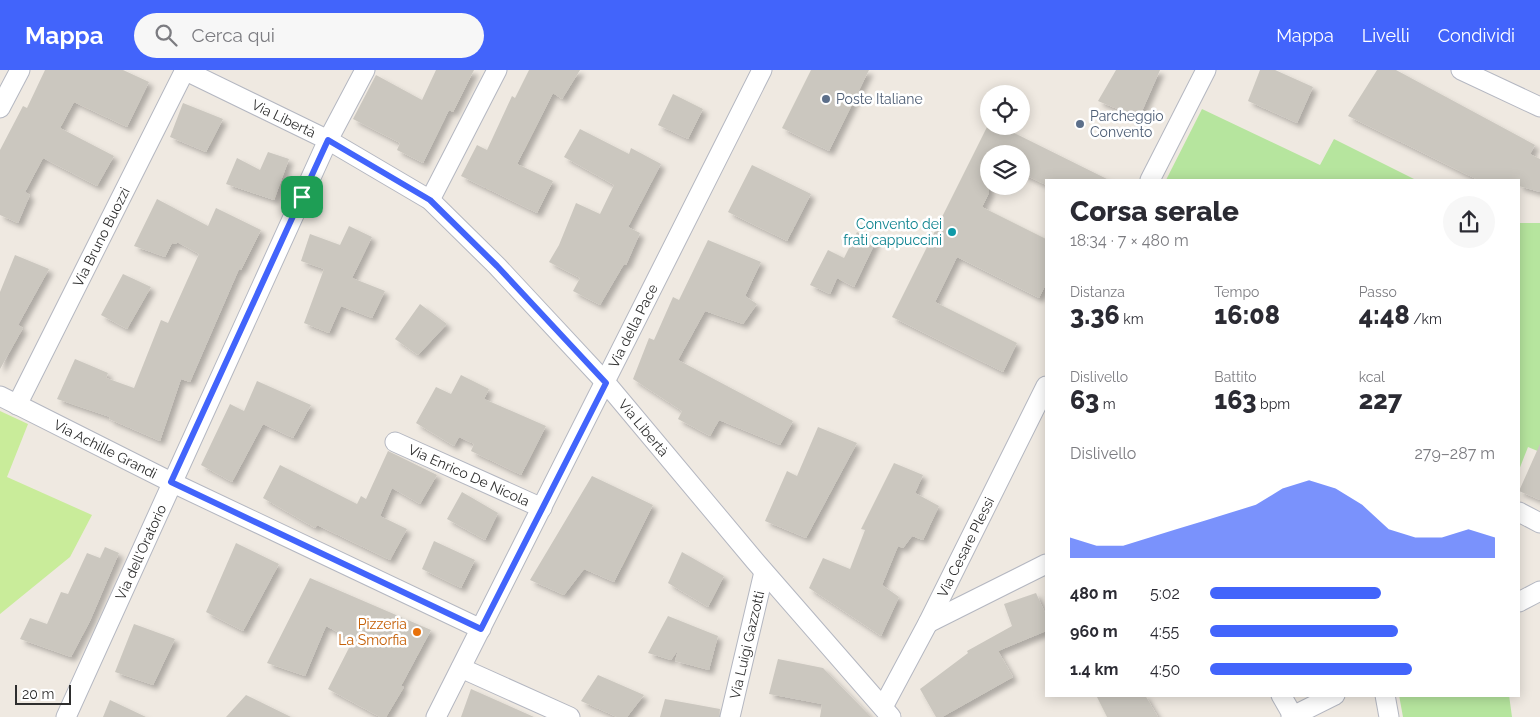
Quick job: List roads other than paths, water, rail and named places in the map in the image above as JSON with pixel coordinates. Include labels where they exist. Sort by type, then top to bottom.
[{"type":"street","points":[[0,108],[20,70]]},
{"type":"street","name":"Via Libertà","points":[[185,70],[328,140],[430,200],[497,266],[606,383],[764,572],[887,712]]},
{"type":"street","name":"Via Bruno Buozzi","points":[[17,405],[185,70]]},
{"type":"street","name":"Via dell'Oratorio","points":[[66,717],[171,482],[328,140],[365,70]]},
{"type":"street","points":[[430,200],[498,70]]},
{"type":"street","name":"Via della Pace","points":[[436,717],[606,383],[762,70]]},
{"type":"street","points":[[1151,179],[1206,70]]},
{"type":"street","points":[[1461,70],[1540,107]]},
{"type":"street","name":"Via Cesare Plessi","points":[[887,712],[928,623],[1045,388]]},
{"type":"street","name":"Via Achille Grandi","points":[[0,396],[171,482],[481,629]]},
{"type":"street","name":"Via Enrico De Nicola","points":[[395,442],[542,508]]},
{"type":"street","points":[[1520,513],[1540,523]]},
{"type":"street","points":[[928,623],[1045,564]]},
{"type":"street","name":"Via Luigi Gazzotti","points":[[730,717],[764,572]]},
{"type":"street","points":[[1520,601],[1540,591]]},
{"type":"street","points":[[461,668],[570,717]]},
{"type":"street","points":[[1282,697],[1292,717],[1331,697]]},
{"type":"street","points":[[1385,697],[1389,717]]},
{"type":"place","name":"Poste Italiane","points":[[826,99]]},
{"type":"place","name":"Parcheggio Convento","points":[[1080,124]]},
{"type":"place","name":"Convento dei frati cappuccini","points":[[952,232]]},
{"type":"place","name":"Pizzeria La Smorfia","points":[[417,632]]}]
